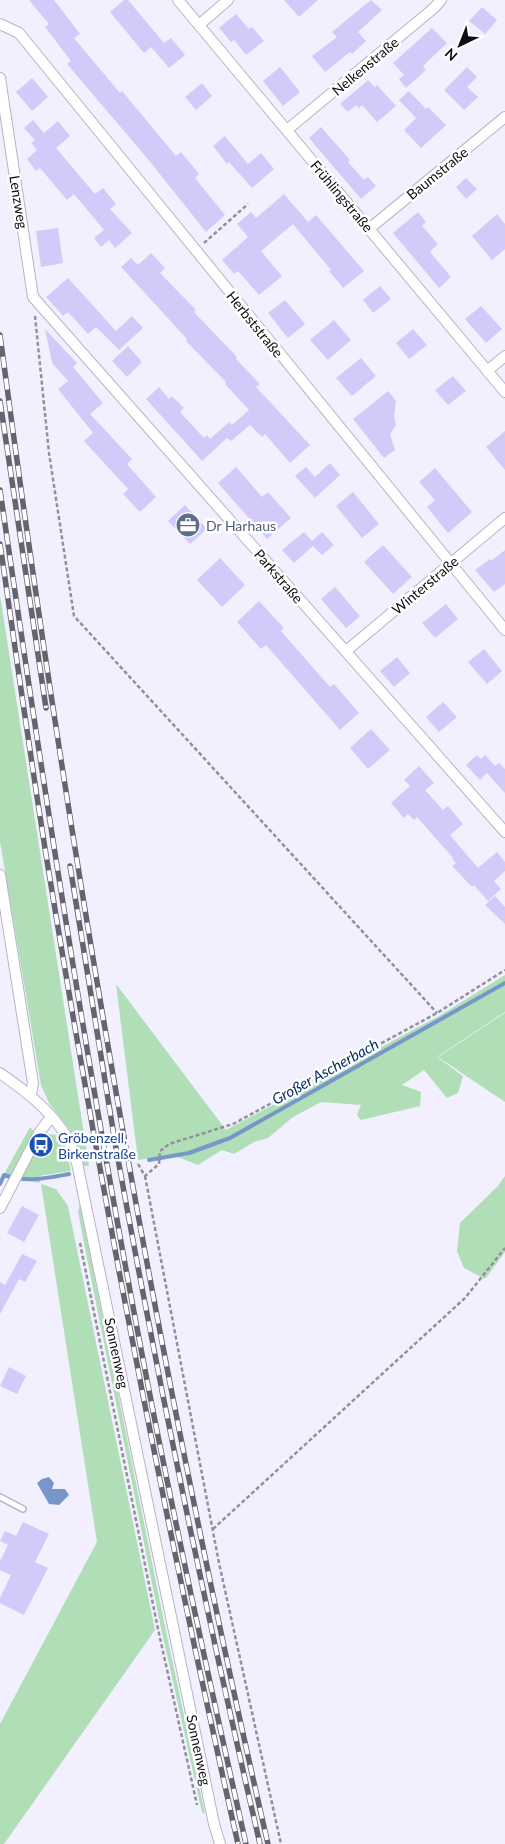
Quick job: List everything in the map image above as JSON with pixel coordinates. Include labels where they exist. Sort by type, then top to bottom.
[{"type":"street","name":"Frühlingstraße","points":[[178,0],[505,392]]},
{"type":"street","points":[[198,25],[228,0]]},
{"type":"street","name":"Nelkenstraße","points":[[287,130],[434,8],[441,0]]},
{"type":"street","name":"Herbststraße","points":[[0,24],[19,33],[505,630]]},
{"type":"street","name":"Lenzweg","points":[[0,78],[33,297]]},
{"type":"street","name":"Baumstraße","points":[[369,229],[505,118]]},
{"type":"street","name":"Parkstraße","points":[[33,297],[505,832]]},
{"type":"street","points":[[487,371],[505,356]]},
{"type":"street","name":"Winterstraße","points":[[346,651],[505,518]]},
{"type":"street","points":[[0,875],[34,1083],[31,1094]]},
{"type":"street","name":"Sonnenweg","points":[[0,1073],[31,1094],[51,1117],[65,1134],[77,1163],[214,1824],[220,1844]]},
{"type":"street","points":[[0,1208],[39,1132],[51,1117]]},
{"type":"lane","points":[[0,1497],[24,1509]]},
{"type":"path","points":[[195,250],[248,204]]},
{"type":"path","points":[[33,297],[49,453],[74,616],[437,1013]]},
{"type":"path","points":[[145,1176],[159,1164],[160,1152],[169,1144],[233,1124],[437,1013],[505,970]]},
{"type":"path","points":[[138,1164],[145,1176],[213,1529],[281,1844]]},
{"type":"path","points":[[79,1234],[158,1629],[198,1809]]},
{"type":"path","points":[[213,1529],[465,1298],[505,1248]]},
{"type":"green space","points":[[0,595],[89,1166],[84,1166],[70,1130],[49,1103],[41,1085],[0,841]]},
{"type":"green space","points":[[505,975],[505,1012],[437,1057],[463,1076],[458,1093],[447,1098],[424,1070],[402,1085],[421,1092],[420,1106],[361,1120],[357,1115],[361,1105],[321,1102],[293,1117],[268,1138],[254,1142],[234,1154],[222,1150],[198,1165],[173,1155],[138,1160],[116,984],[226,1130],[439,1016]]},
{"type":"green space","points":[[505,1013],[505,1102],[438,1057]]},
{"type":"green space","points":[[30,1127],[39,1137],[47,1134],[57,1135],[65,1146],[71,1171],[39,1176],[40,1183],[3,1176]]},
{"type":"green space","points":[[505,1176],[505,1252],[485,1279],[464,1268],[457,1251],[460,1223],[498,1186]]},
{"type":"green space","points":[[41,1184],[56,1189],[68,1206],[155,1630],[4,1844],[0,1844],[0,1724],[97,1542]]},
{"type":"green space","points":[[80,1205],[163,1617],[205,1814],[202,1812],[161,1628],[82,1233],[78,1211]]},
{"type":"water","points":[[49,1477],[54,1483],[52,1489],[65,1489],[69,1495],[59,1505],[49,1504],[37,1483]]},
{"type":"building","points":[[29,0],[54,0],[80,34],[74,38],[120,93],[122,91],[176,156],[181,152],[199,174],[195,178],[225,215],[206,232],[147,158],[67,64],[71,61],[45,27],[49,24]]},
{"type":"building","points":[[124,0],[128,0],[164,43],[171,38],[185,55],[169,68],[151,47],[144,53],[110,12]]},
{"type":"building","points":[[284,0],[318,0],[299,17]]},
{"type":"building","points":[[371,0],[382,10],[358,32],[366,41],[352,54],[350,52],[325,72],[312,56],[337,37],[332,32]]},
{"type":"building","points":[[482,7],[497,20],[485,34],[469,21]]},
{"type":"building","points":[[236,14],[249,29],[252,27],[264,41],[246,55],[234,40],[231,42],[219,28]]},
{"type":"building","points":[[432,28],[447,43],[423,66],[426,70],[406,88],[399,79],[404,75],[393,63]]},
{"type":"building","points":[[280,67],[300,92],[283,106],[263,81]]},
{"type":"building","points":[[467,67],[477,77],[467,87],[478,97],[464,110],[444,90]]},
{"type":"building","points":[[32,78],[48,97],[32,111],[16,92]]},
{"type":"building","points":[[368,80],[375,87],[377,85],[396,106],[377,122],[362,105],[359,108],[356,105],[348,112],[340,104]]},
{"type":"building","points":[[202,83],[212,96],[196,110],[185,97]]},
{"type":"building","points":[[409,91],[426,109],[428,107],[446,125],[421,148],[404,130],[416,118],[399,100]]},
{"type":"building","points":[[33,120],[44,133],[58,121],[70,136],[56,148],[95,194],[103,188],[116,204],[110,209],[132,233],[115,248],[109,240],[101,247],[94,238],[104,230],[74,194],[67,200],[40,168],[36,171],[27,159],[37,150],[31,143],[35,140],[24,128]]},
{"type":"building","points":[[321,127],[350,160],[348,162],[364,180],[368,177],[376,186],[361,199],[309,138]]},
{"type":"building","points":[[225,136],[248,164],[261,153],[274,169],[252,188],[229,162],[227,164],[213,146]]},
{"type":"building","points":[[466,178],[477,189],[466,199],[456,187]]},
{"type":"building","points":[[284,194],[308,222],[316,215],[364,271],[343,288],[329,271],[331,270],[293,224],[261,251],[282,276],[259,295],[238,271],[234,274],[222,260],[248,237],[237,224],[251,212],[256,218]]},
{"type":"building","points":[[418,212],[426,222],[422,226],[438,244],[430,252],[451,277],[439,288],[393,233]]},
{"type":"building","points":[[497,214],[505,224],[505,249],[492,260],[472,236]]},
{"type":"building","points":[[58,228],[63,263],[41,267],[36,231]]},
{"type":"building","points":[[151,253],[165,268],[160,273],[196,310],[194,312],[237,357],[236,359],[260,384],[256,387],[310,445],[290,463],[265,434],[262,437],[250,425],[231,441],[227,438],[202,461],[146,399],[159,387],[169,399],[172,396],[184,408],[180,412],[204,438],[207,435],[210,439],[229,422],[232,425],[249,410],[225,384],[226,382],[186,341],[187,339],[121,267],[131,258],[138,265]]},
{"type":"building","points":[[68,278],[116,331],[132,316],[143,328],[119,350],[96,327],[88,334],[68,312],[63,316],[46,297]]},
{"type":"building","points":[[380,286],[391,299],[373,313],[363,300]]},
{"type":"building","points":[[285,300],[305,324],[288,338],[268,313]]},
{"type":"building","points":[[481,306],[502,329],[486,343],[465,319]]},
{"type":"building","points":[[334,320],[351,340],[328,360],[310,340]]},
{"type":"building","points":[[45,329],[77,363],[73,367],[103,403],[90,414],[132,459],[127,464],[156,497],[140,512],[123,494],[128,489],[84,441],[93,433],[58,389],[68,381],[52,363]]},
{"type":"building","points":[[413,329],[427,345],[409,359],[396,343]]},
{"type":"building","points":[[128,346],[142,362],[127,377],[112,361]]},
{"type":"building","points":[[361,358],[376,376],[352,396],[336,378]]},
{"type":"building","points":[[453,376],[466,391],[448,405],[435,390]]},
{"type":"building","points":[[388,391],[396,401],[394,416],[396,425],[390,434],[395,450],[384,458],[353,419]]},
{"type":"building","points":[[505,431],[505,470],[486,447]]},
{"type":"building","points":[[330,463],[340,475],[315,498],[295,476],[306,467],[315,477]]},
{"type":"building","points":[[236,467],[262,497],[268,492],[291,518],[267,539],[218,483]]},
{"type":"building","points":[[435,468],[472,512],[448,533],[427,507],[435,500],[419,482]]},
{"type":"building","points":[[353,492],[379,524],[362,538],[336,506]]},
{"type":"building","name":"Dr Harhaus","points":[[185,505],[207,529],[190,544],[168,521]]},
{"type":"building","points":[[304,532],[312,541],[322,532],[334,545],[322,555],[313,546],[294,563],[282,550]]},
{"type":"building","points":[[383,545],[412,577],[393,594],[364,562]]},
{"type":"building","points":[[505,550],[505,584],[494,592],[475,570]]},
{"type":"building","points":[[220,558],[245,585],[222,607],[197,580]]},
{"type":"building","points":[[335,587],[360,616],[346,628],[321,599]]},
{"type":"building","points":[[259,601],[284,628],[281,631],[330,687],[334,684],[359,713],[340,730],[266,645],[261,649],[237,622]]},
{"type":"building","points":[[446,604],[458,619],[435,638],[422,623]]},
{"type":"building","points":[[484,649],[502,671],[487,684],[468,662]]},
{"type":"building","points":[[397,657],[410,673],[394,687],[380,671]]},
{"type":"building","points":[[443,702],[457,717],[439,732],[426,717]]},
{"type":"building","points":[[371,729],[390,750],[368,769],[350,748]]},
{"type":"building","points":[[477,755],[481,759],[485,755],[495,766],[499,763],[505,769],[505,793],[487,773],[480,780],[466,765]]},
{"type":"building","points":[[419,766],[434,783],[425,790],[443,810],[448,806],[463,824],[450,835],[478,868],[497,852],[505,862],[505,871],[494,881],[501,889],[488,901],[474,885],[472,887],[452,866],[456,863],[453,858],[417,817],[414,820],[408,814],[404,818],[391,803],[410,786],[404,780]]},
{"type":"building","points":[[495,896],[505,907],[505,924],[485,905]]},
{"type":"building","points":[[22,1206],[39,1215],[24,1242],[7,1233]]},
{"type":"building","points":[[22,1254],[37,1261],[25,1282],[19,1279],[0,1314],[0,1282],[5,1285]]},
{"type":"building","points":[[9,1367],[26,1376],[17,1394],[0,1386]]},
{"type":"building","points":[[23,1522],[49,1534],[35,1562],[48,1568],[24,1615],[0,1603],[0,1598],[11,1575],[0,1570],[0,1561],[8,1545],[0,1541],[5,1531],[16,1536]]},
{"type":"waterway","name":"Großer Ascherbach","points":[[149,1160],[189,1153],[230,1138],[505,983]]},
{"type":"waterway","name":"Großer Ascherbach","points":[[0,1184],[4,1175],[29,1179],[69,1174]]},
{"type":"railway","points":[[0,335],[54,714],[116,1092],[150,1281],[187,1469],[226,1657],[268,1844]]},
{"type":"railway","points":[[0,401],[46,708]]},
{"type":"railway","points":[[0,490],[72,962],[134,1314],[200,1638],[246,1844]]},
{"type":"railway","points":[[0,544],[49,873],[113,1238],[160,1481],[238,1844]]},
{"type":"railway","points":[[70,866],[116,1148],[149,1323],[202,1584],[260,1844]]},
{"type":"place","name":"Dr Harhaus","points":[[188,525]]},
{"type":"place","name":"Gröbenzell, Birkenstraße","points":[[41,1145]]}]
